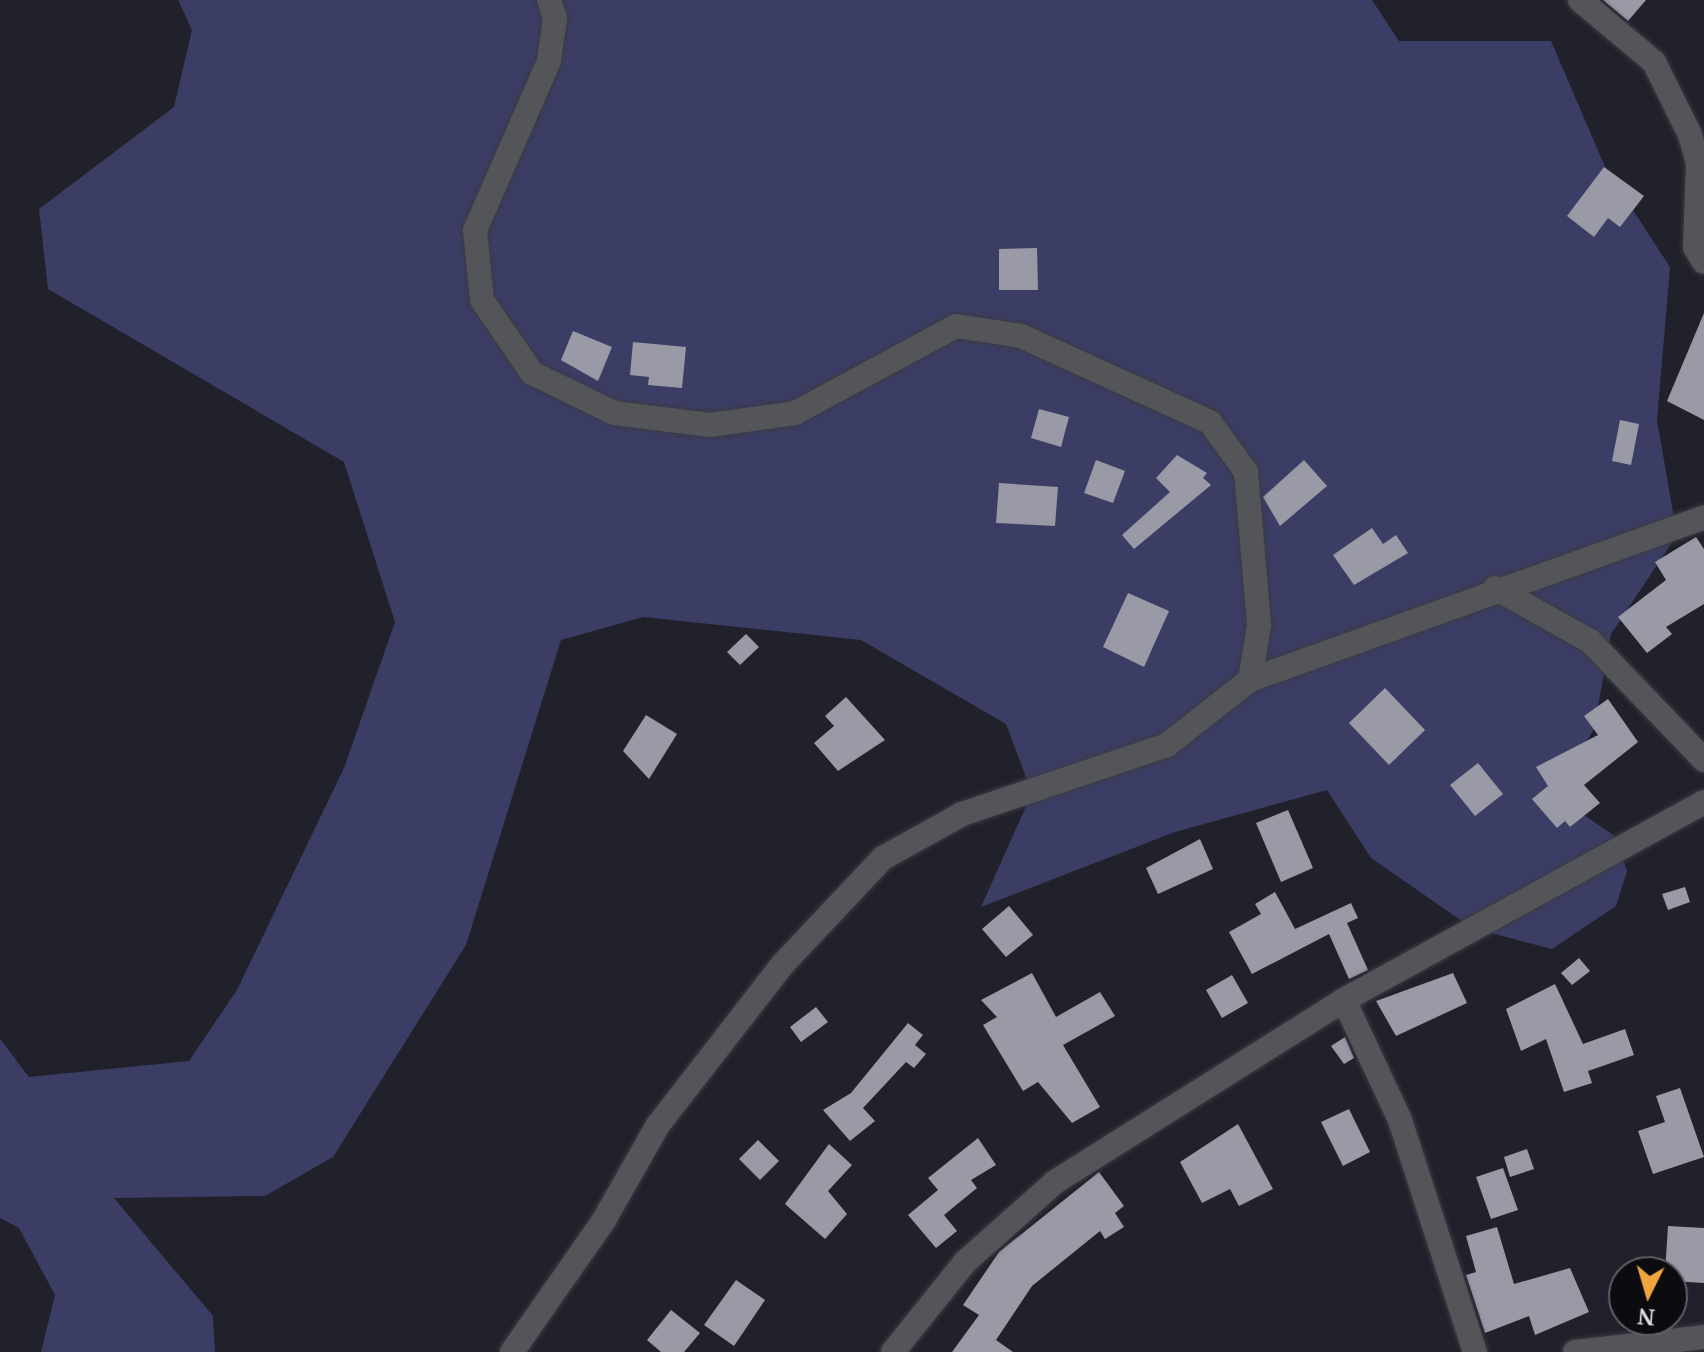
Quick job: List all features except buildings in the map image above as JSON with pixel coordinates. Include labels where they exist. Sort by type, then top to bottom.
[{"type":"street","points":[[549,0],[555,18],[549,61],[475,230],[482,300],[532,373],[614,413],[710,425],[795,413],[956,326],[1021,336],[1210,422],[1246,472],[1259,625],[1250,680]]},
{"type":"street","points":[[1580,0],[1654,62],[1690,135],[1698,163],[1695,247],[1704,262]]},
{"type":"street","points":[[512,1352],[604,1220],[658,1125],[783,964],[883,858],[962,814],[1167,745],[1250,680],[1495,588],[1704,517]]},
{"type":"street","points":[[1495,588],[1590,641],[1704,760]]},
{"type":"street","points":[[893,1352],[965,1262],[1055,1182],[1344,1000],[1704,802]]},
{"type":"street","points":[[1344,1000],[1400,1120],[1475,1352]]},
{"type":"street","points":[[1575,1352],[1704,1337]]},
{"type":"shaded area","points":[[178,0],[1372,0],[1399,41],[1551,41],[1606,169],[1670,267],[1657,420],[1677,535],[1611,634],[1594,729],[1554,795],[1615,836],[1627,871],[1616,906],[1552,949],[1472,928],[1371,858],[1327,790],[1175,832],[981,907],[1032,793],[1006,724],[861,640],[643,617],[561,640],[466,945],[333,1157],[265,1196],[114,1198],[213,1316],[215,1352],[41,1352],[55,1295],[19,1228],[0,1218],[0,1039],[29,1077],[189,1061],[237,990],[344,768],[395,622],[344,462],[48,289],[39,209],[174,107],[192,30]]}]
